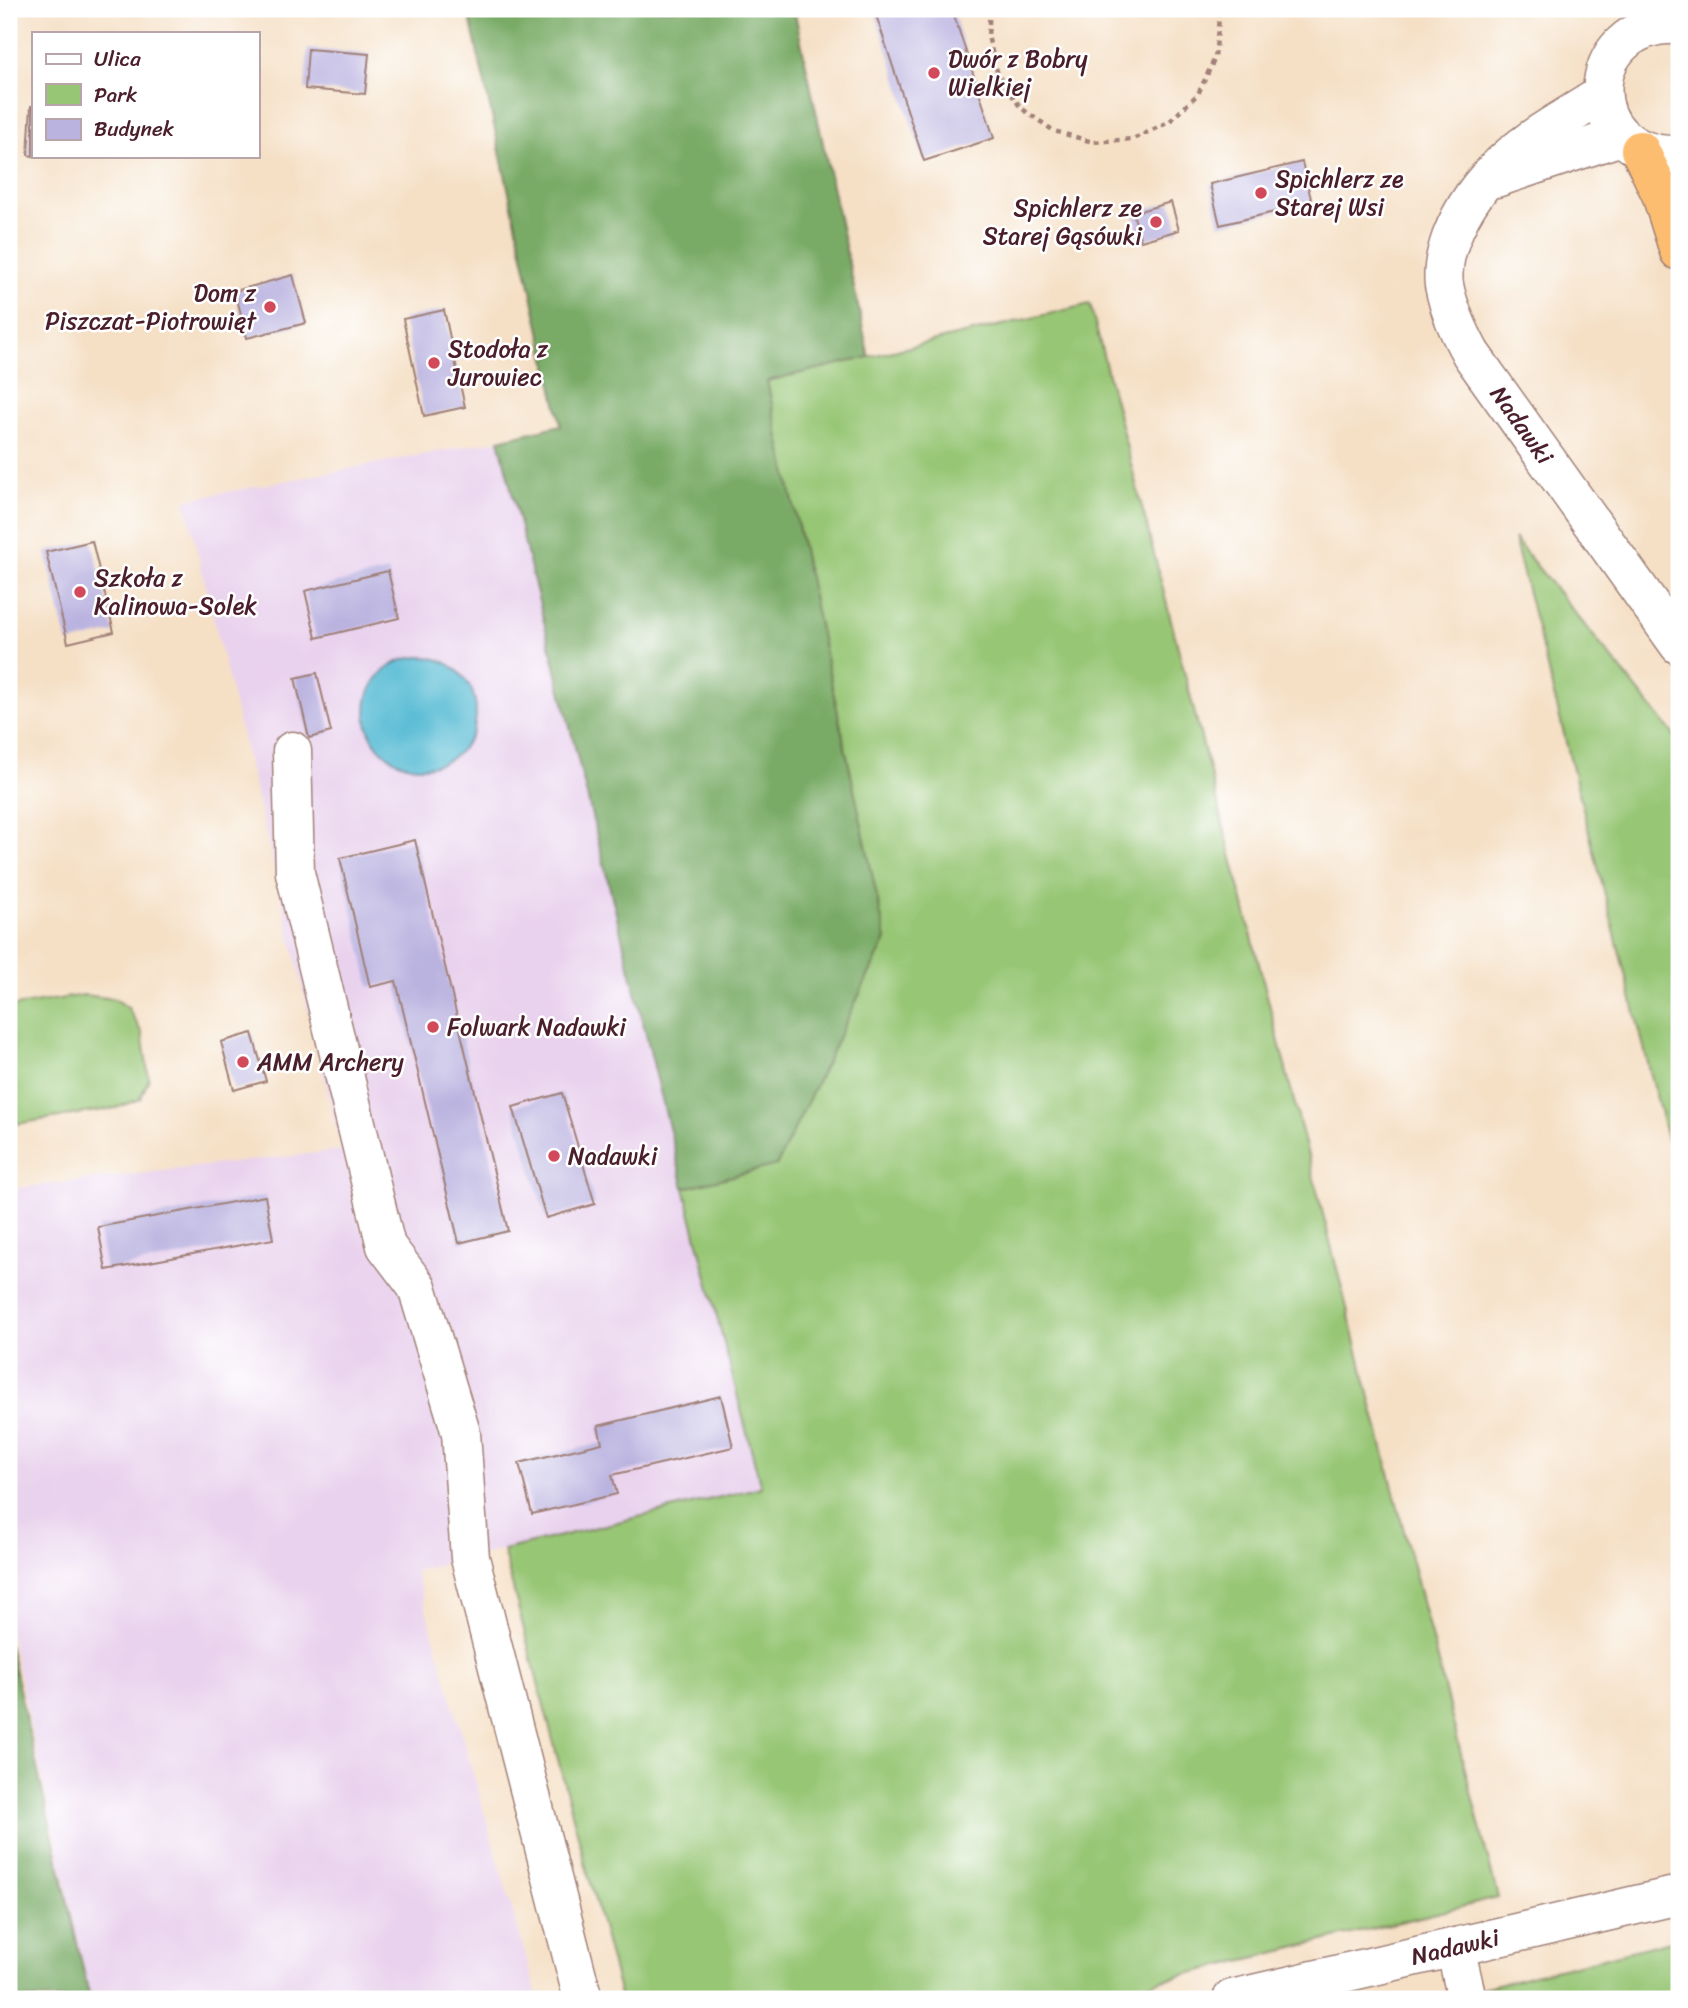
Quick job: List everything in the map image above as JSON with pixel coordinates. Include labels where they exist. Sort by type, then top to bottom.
[{"type":"highway","points":[[1630,143],[1661,194],[1679,251]]},
{"type":"street","points":[[1611,9],[1615,24],[1614,52]]},
{"type":"street","points":[[1664,9],[1679,25]]},
{"type":"street","points":[[1679,25],[1661,24],[1642,29],[1626,39],[1614,52],[1604,73],[1602,95],[1608,117],[1630,143],[1661,156],[1679,155]]},
{"type":"street","name":"Nadawki","points":[[1602,95],[1526,142],[1480,183],[1458,219],[1446,251],[1443,282],[1452,318],[1471,355],[1679,645]]},
{"type":"street","points":[[1480,183],[1630,143]]},
{"type":"street","points":[[292,751],[295,873],[386,1246],[417,1287],[461,1433],[470,1558],[583,1999]]},
{"type":"street","name":"Nadawki","points":[[1233,1999],[1679,1895]]},
{"type":"street","points":[[1455,1947],[1467,1999]]},
{"type":"path","points":[[990,9],[988,36],[998,75],[1021,108],[1054,131],[1093,142],[1133,139],[1169,122],[1198,94],[1215,58],[1219,18],[1217,9]]},
{"type":"shaded area","name":"Folwark Nadawki","points":[[499,440],[684,1188],[761,1487],[415,1571],[538,1999],[91,1999],[9,1628],[9,1189],[342,1150],[185,500]]},
{"type":"green space","points":[[468,9],[794,9],[869,357],[767,381],[886,939],[777,1165],[684,1188],[499,440],[561,425]]},
{"type":"green space","points":[[1090,304],[1498,1898],[1085,1999],[621,1999],[503,1550],[761,1487],[684,1188],[777,1165],[886,939],[767,381]]},
{"type":"green space","points":[[1514,538],[1679,741],[1679,1185]]},
{"type":"green space","points":[[84,995],[115,999],[128,1008],[142,1033],[149,1079],[140,1099],[116,1108],[9,1125],[9,1007]]},
{"type":"green space","points":[[9,1645],[90,1999],[9,1999]]},
{"type":"green space","points":[[1679,1939],[1679,1999],[1436,1999],[1466,1992]]},
{"type":"water","points":[[421,657],[442,661],[460,673],[472,691],[476,712],[472,733],[460,751],[442,763],[421,767],[400,763],[382,751],[370,733],[366,712],[370,691],[382,673],[400,661]]},
{"type":"building","name":"Dwór z Bobry Wielkiej","points":[[874,9],[952,9],[994,138],[924,161]]},
{"type":"building","points":[[308,49],[369,54],[365,94],[305,89]]},
{"type":"building","points":[[31,106],[32,106],[32,156],[28,155]]},
{"type":"building","name":"Spichlerz ze Starej Wsi","points":[[1302,162],[1312,203],[1220,225],[1210,184]]},
{"type":"building","name":"Spichlerz ze Starej Gąsówki","points":[[1171,202],[1179,230],[1141,241],[1133,213]]},
{"type":"building","name":"Dom z Piszczat-Piotrowięt","points":[[293,275],[306,323],[247,338],[235,291]]},
{"type":"building","name":"Stodoła z Jurowiec","points":[[444,310],[465,407],[424,416],[403,319]]},
{"type":"building","name":"Szkoła z Kalinowa-Solek","points":[[92,541],[114,632],[68,643],[46,552]]},
{"type":"building","points":[[388,571],[399,618],[316,638],[305,591]]},
{"type":"building","points":[[317,673],[331,732],[309,738],[295,678]]},
{"type":"building","name":"Folwark Nadawki","points":[[415,840],[508,1231],[459,1243],[396,981],[370,987],[340,858]]},
{"type":"building","name":"AMM Archery","points":[[252,1033],[266,1081],[234,1090],[221,1042]]},
{"type":"building","name":"Nadawki","points":[[562,1093],[595,1204],[546,1218],[513,1107]]},
{"type":"building","points":[[265,1196],[273,1239],[106,1270],[98,1227]]},
{"type":"building","points":[[721,1396],[733,1447],[612,1475],[617,1494],[532,1514],[519,1463],[602,1443],[598,1426]]},
{"type":"place","name":"Dwór z Bobry Wielkiej","points":[[934,73]]},
{"type":"place","name":"Spichlerz ze Starej Wsi","points":[[1261,193]]},
{"type":"place","name":"Spichlerz ze Starej Gąsówki","points":[[1156,222]]},
{"type":"place","name":"Dom z Piszczat-Piotrowięt","points":[[270,307]]},
{"type":"place","name":"Stodoła z Jurowiec","points":[[434,363]]},
{"type":"place","name":"Szkoła z Kalinowa-Solek","points":[[80,592]]},
{"type":"place","name":"Folwark Nadawki","points":[[433,1027]]},
{"type":"place","name":"AMM Archery","points":[[243,1062]]},
{"type":"place","name":"Nadawki","points":[[554,1156]]}]
